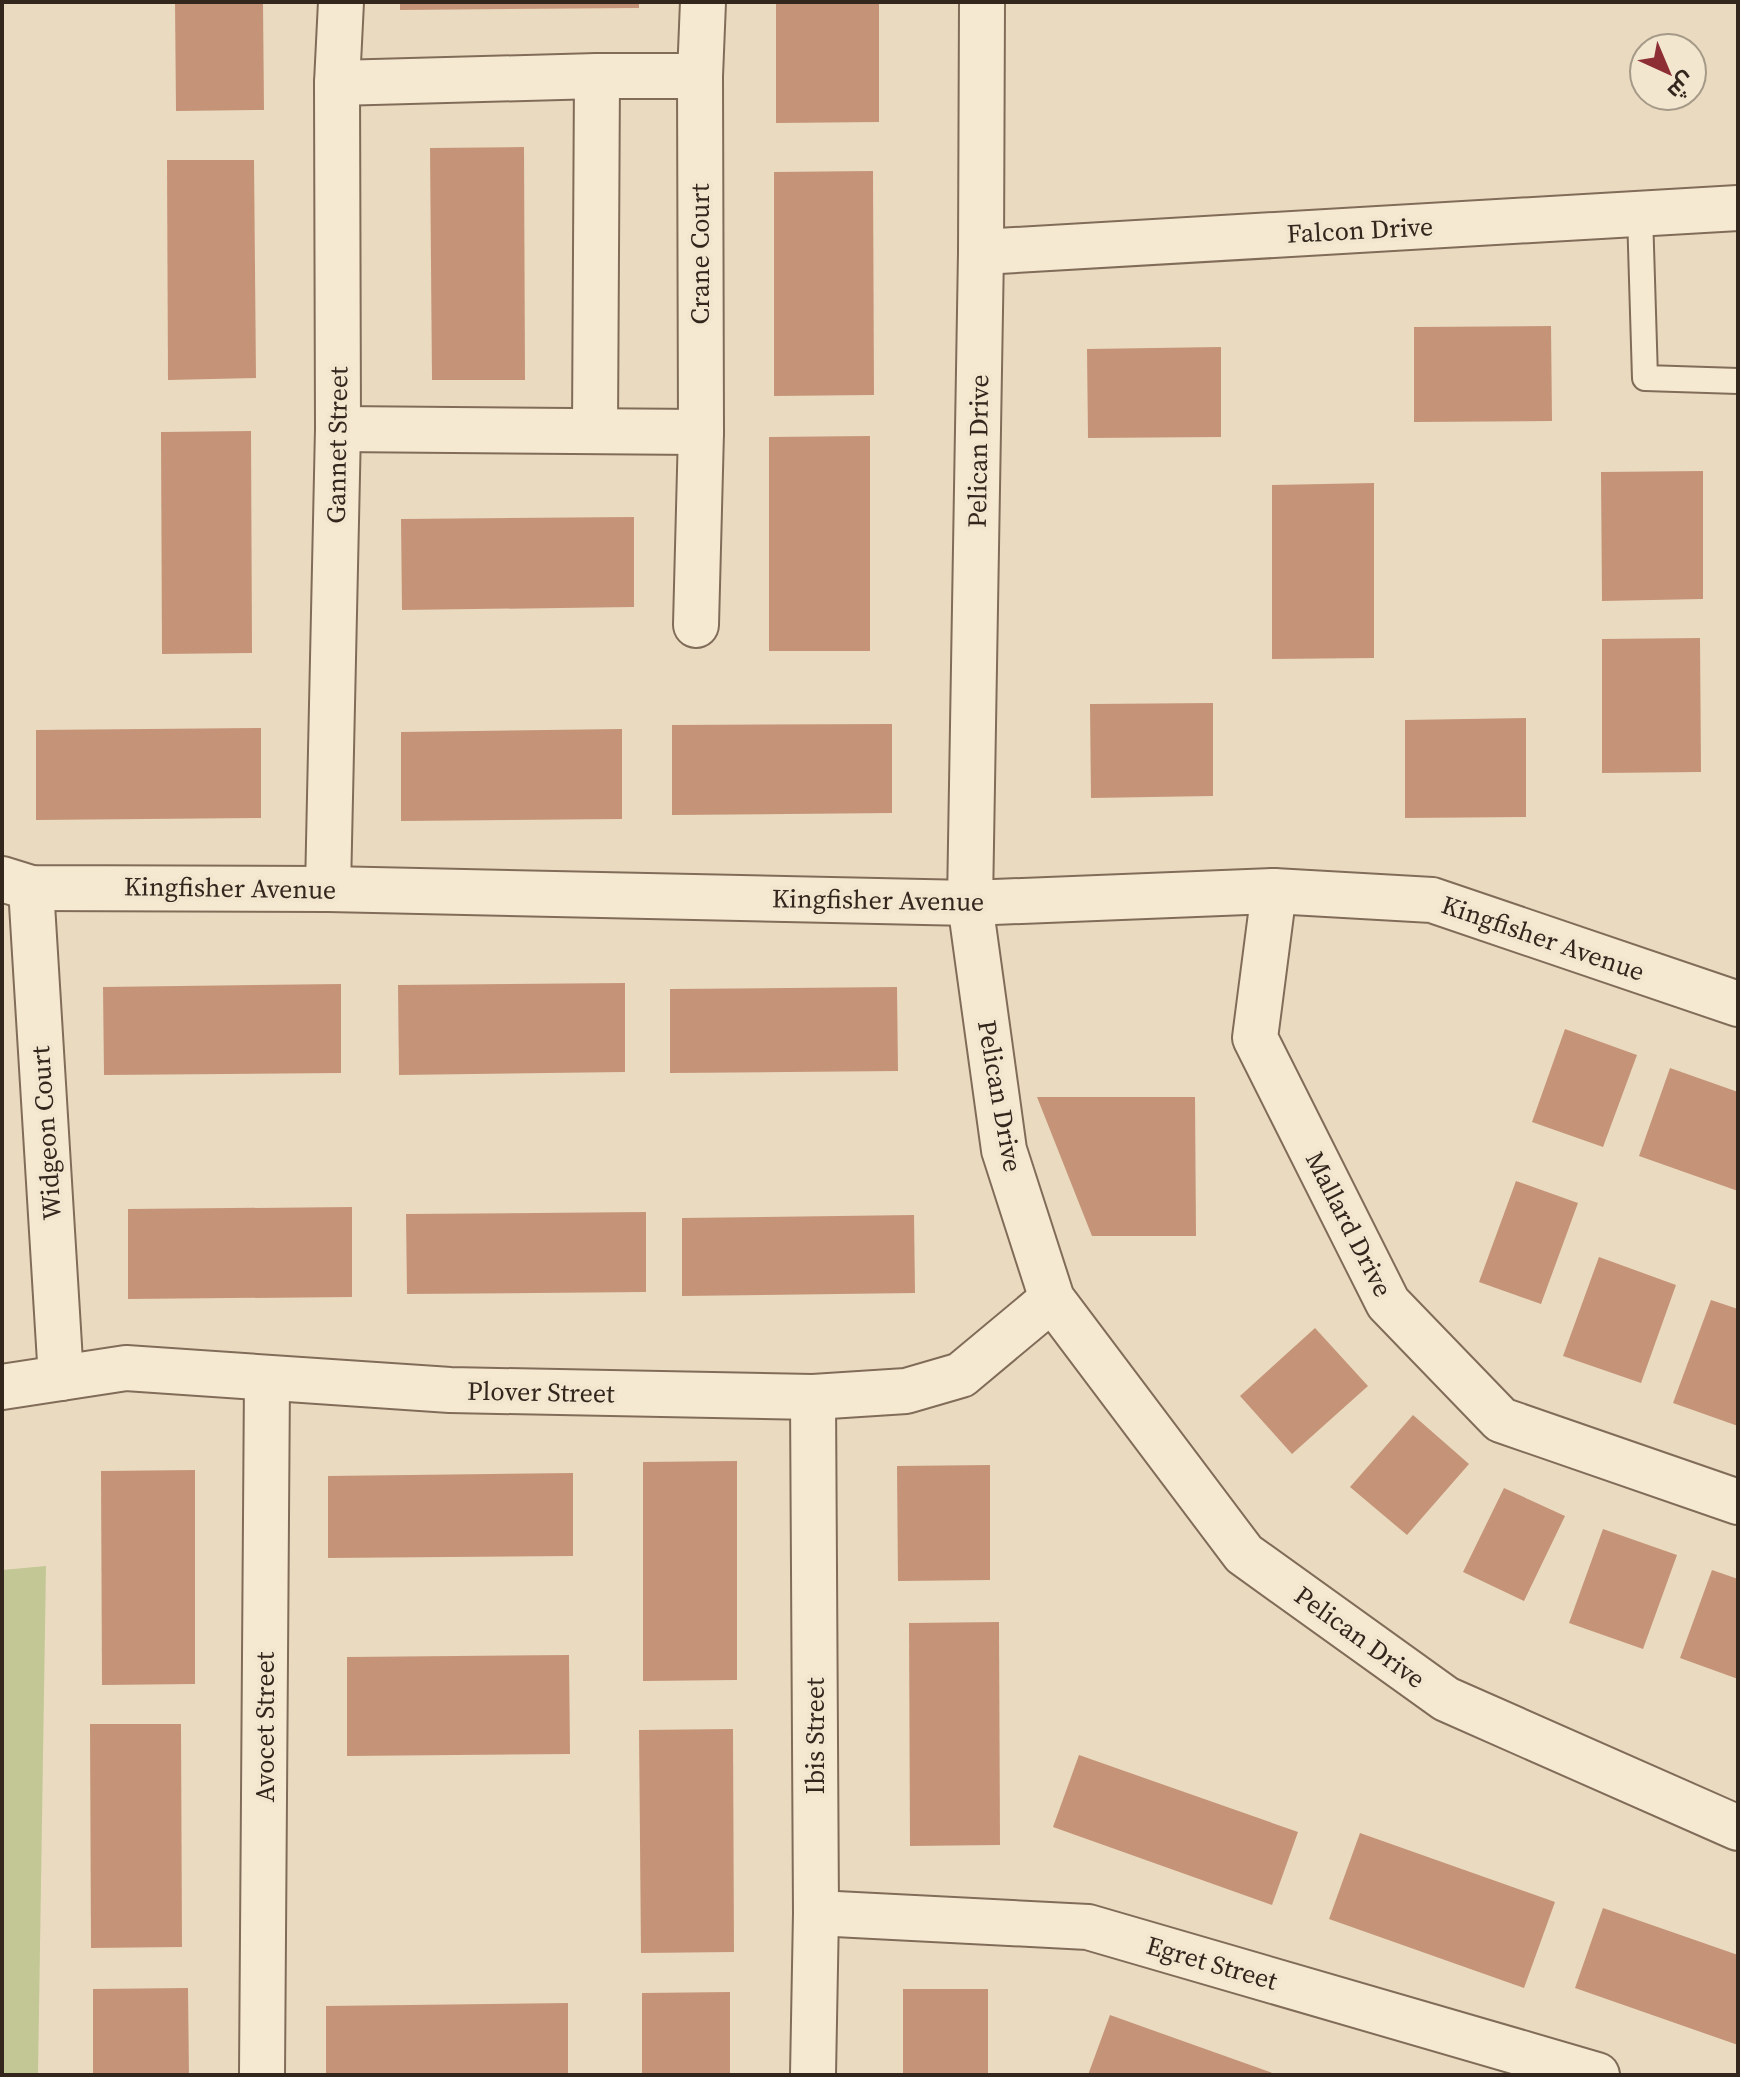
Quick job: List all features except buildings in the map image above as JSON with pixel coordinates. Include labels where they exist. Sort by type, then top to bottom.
[{"type":"street","name":"Gannet Street","points":[[328,889],[338,429],[337,83],[341,2]]},
{"type":"street","name":"Crane Court","points":[[696,625],[701,432],[700,76],[703,2]]},
{"type":"street","name":"Pelican Drive","points":[[982,2],[970,903],[1004,1150],[1052,1299],[1244,1554],[1446,1699],[1738,1828]]},
{"type":"street","points":[[595,429],[597,76]]},
{"type":"street","points":[[337,83],[700,76]]},
{"type":"street","name":"Falcon Drive","points":[[981,252],[1738,208]]},
{"type":"street","points":[[338,429],[701,432]]},
{"type":"street","name":"Kingfisher Avenue","points":[[16,884],[970,903],[1274,891],[1432,900],[1738,1004]]},
{"type":"street","name":"Widgeon Court","points":[[16,884],[61,1378]]},
{"type":"street","name":"Mallard Drive","points":[[1274,891],[1255,1038],[1388,1303],[1501,1420],[1738,1502]]},
{"type":"street","name":"Plover Street","points":[[2,1387],[126,1368],[450,1390],[813,1397],[906,1391],[961,1375],[1052,1299]]},
{"type":"street","name":"Avocet Street","points":[[262,2075],[267,1379]]},
{"type":"street","name":"Ibis Street","points":[[813,1397],[816,1913],[813,2075]]},
{"type":"street","name":"Egret Street","points":[[816,1913],[1088,1927],[1597,2075]]},
{"type":"lane","points":[[1640,214],[1645,378],[1738,381]]},
{"type":"green space","points":[[46,1566],[38,2075],[2,2075],[2,1570]]}]
